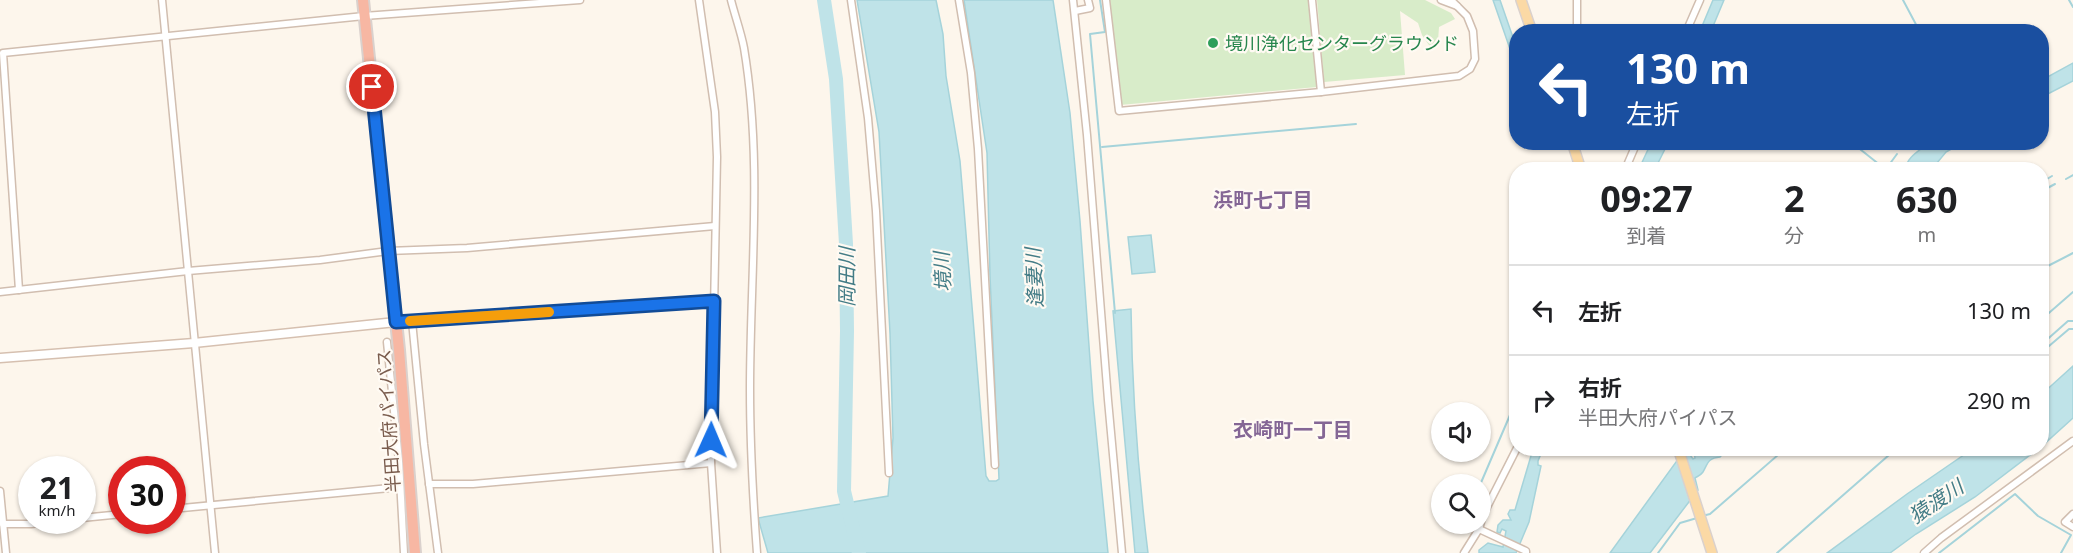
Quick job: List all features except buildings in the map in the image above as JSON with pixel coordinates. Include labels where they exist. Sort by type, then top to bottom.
[{"type":"highway","name":"半田大府パイパス","points":[[363,0],[396,322],[416,553]]},
{"type":"main road","points":[[1521,0],[1529,24]]},
{"type":"main road","points":[[1681,456],[1712,553]]},
{"type":"street","points":[[162,0],[215,553]]},
{"type":"street","points":[[19,290],[3,53],[364,16],[580,0]]},
{"type":"street","points":[[699,0],[715,112],[717,157],[711,463],[717,553]]},
{"type":"street","points":[[731,0],[743,46],[753,130],[755,193],[750,389],[753,505],[757,553]]},
{"type":"street","points":[[851,0],[868,118],[876,211],[889,473]]},
{"type":"street","points":[[959,0],[971,73],[977,140],[995,465]]},
{"type":"street","points":[[1073,0],[1122,553]]},
{"type":"street","points":[[1075,11],[1090,8],[1088,0]]},
{"type":"street","points":[[1106,0],[1119,111],[1459,76],[1470,69],[1474,59],[1473,31],[1467,16],[1451,0]]},
{"type":"street","points":[[1312,0],[1321,92]]},
{"type":"street","points":[[1441,0],[1458,6]]},
{"type":"street","points":[[1577,0],[1577,24]]},
{"type":"street","points":[[1690,24],[1700,0]]},
{"type":"street","points":[[0,292],[188,271],[320,260],[388,251],[467,248],[715,226]]},
{"type":"street","points":[[0,358],[194,343],[396,322],[714,301]]},
{"type":"street","points":[[412,321],[438,553]]},
{"type":"street","points":[[387,342],[404,553]]},
{"type":"street","points":[[1924,553],[1950,531],[2073,441]]},
{"type":"street","points":[[1491,501],[1513,456]]},
{"type":"street","points":[[429,484],[473,484],[711,463]]},
{"type":"street","points":[[186,508],[400,487]]},
{"type":"street","points":[[0,491],[6,553]]},
{"type":"street","points":[[2073,514],[2065,522],[2073,526]]},
{"type":"street","points":[[3,524],[18,524]]},
{"type":"street","points":[[1464,553],[1478,534]]},
{"type":"street","points":[[1489,534],[1526,552]]},
{"type":"green space","name":"境川浄化センターグラウンド","points":[[1110,0],[1308,0],[1317,87],[1120,105]]},
{"type":"green space","points":[[1317,0],[1425,0],[1451,13],[1455,19],[1439,27],[1438,41],[1431,48],[1422,35],[1418,23],[1400,11],[1405,75],[1324,82]]},
{"type":"water","points":[[857,0],[936,0],[943,34],[946,76],[960,161],[986,476],[989,481],[996,481],[999,479],[987,153],[964,0],[1053,0],[1070,113],[1093,401],[1108,553],[768,553],[758,518],[888,496],[893,438],[890,333],[879,132]]},
{"type":"water","points":[[1493,0],[1500,0],[1509,26],[1509,46]]},
{"type":"water","points":[[1713,0],[1724,0],[1714,24],[1703,24]]},
{"type":"water","points":[[2073,63],[2073,81],[2049,93],[2049,76]]},
{"type":"water","points":[[1648,150],[1664,150],[1658,162],[1642,162]]},
{"type":"water","points":[[1920,150],[1950,150],[1938,162],[1908,162]]},
{"type":"water","points":[[1151,235],[1155,272],[1132,274],[1128,237]]},
{"type":"water","points":[[1131,309],[1136,431],[1148,553],[1135,553],[1113,311]]},
{"type":"water","points":[[2073,366],[2073,418],[2049,440],[2049,388]]},
{"type":"water","points":[[1531,456],[1540,456],[1538,465],[1541,466],[1529,522],[1516,553],[1479,553],[1479,550],[1488,543],[1503,547],[1506,531],[1502,529],[1500,533],[1497,532],[1498,525],[1503,520],[1511,520],[1508,514],[1510,510],[1515,510]]},
{"type":"water","points":[[1680,456],[1695,458],[1695,456],[1721,456],[1711,460],[1702,473],[1695,478],[1698,490],[1650,553],[1610,553]]},
{"type":"water","name":"猿渡川","points":[[1962,456],[2029,456],[1975,497],[1890,553],[1827,553]]},
{"type":"waterway","name":"岡田川","points":[[824,0],[836,79],[846,244],[844,491],[859,553]]},
{"type":"waterway","points":[[1100,0],[1105,32],[1090,34],[1115,313]]},
{"type":"waterway","points":[[1903,0],[1916,24]]},
{"type":"waterway","points":[[2069,0],[2073,7]]},
{"type":"waterway","points":[[1102,147],[1356,124]]},
{"type":"waterway","points":[[1861,150],[1876,162]]},
{"type":"waterway","points":[[1891,162],[1897,154]]},
{"type":"waterway","points":[[2066,179],[2073,175]]},
{"type":"waterway","points":[[2049,187],[2055,184]]},
{"type":"waterway","points":[[2049,265],[2073,253]]},
{"type":"waterway","points":[[2049,313],[2073,292]]},
{"type":"waterway","points":[[2049,338],[2068,321],[2073,321]]},
{"type":"waterway","points":[[2049,346],[2069,329],[2073,329]]},
{"type":"waterway","points":[[1485,474],[1509,417]]},
{"type":"waterway","points":[[1702,516],[1710,514],[1777,456]]},
{"type":"waterway","points":[[1777,553],[1888,456]]},
{"type":"waterway","points":[[1939,553],[2015,494],[2038,516],[2071,535],[2061,553]]},
{"type":"waterway","points":[[1658,553],[1680,523],[1697,518]]},
{"type":"slow traffic","points":[[410,321],[549,312]]},
{"type":"place","name":"境川浄化センターグラウンド","points":[[1213,43]]},
{"type":"district","name":"浜町七丁目","points":[[1263,199]]},
{"type":"district","name":"衣崎町一丁目","points":[[1293,429]]},
{"type":"route","points":[[372,87],[396,322],[714,301],[711,440]]},
{"type":"water label","name":"境川","points":[[942,272]]},
{"type":"water label","name":"逢妻川","points":[[1034,278]]}]
